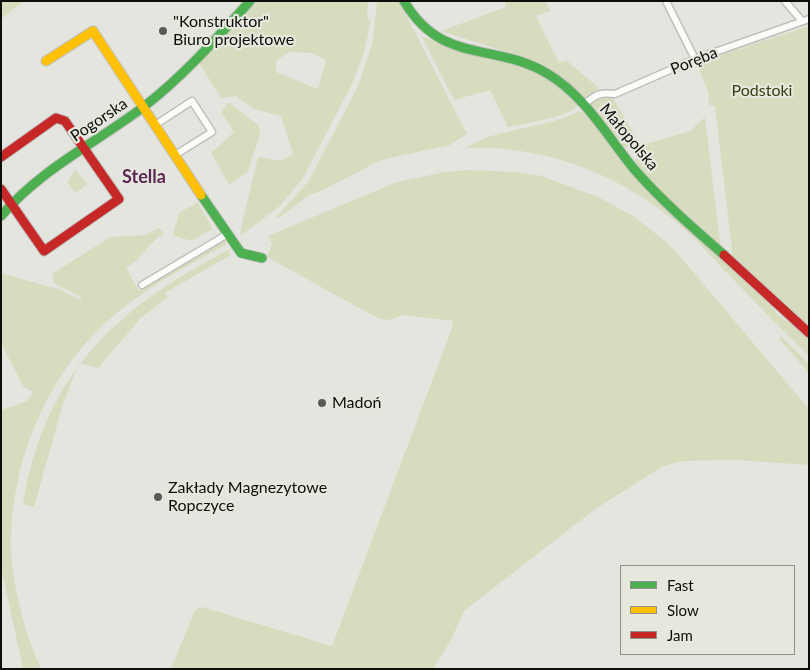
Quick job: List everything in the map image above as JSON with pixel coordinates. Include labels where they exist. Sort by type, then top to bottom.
[{"type":"street","name":"Pogorska","points":[[1,216],[22,192],[143,108],[210,45],[250,1]]},
{"type":"street","name":"Małopolska","points":[[404,1],[419,23],[430,34],[448,42],[528,64],[564,86],[583,105],[642,178],[687,224],[767,293],[809,333]]},
{"type":"street","points":[[666,1],[695,59]]},
{"type":"street","points":[[785,1],[806,20]]},
{"type":"street","name":"Poręba","points":[[583,105],[598,94],[605,92],[615,94],[695,59],[806,20]]},
{"type":"street","points":[[46,61],[93,31],[226,235],[240,252],[262,258]]},
{"type":"street","points":[[155,125],[192,101],[212,132],[175,155]]},
{"type":"street","points":[[1,157],[56,118],[61,119],[65,121],[119,199],[44,251],[1,189]]},
{"type":"street","points":[[142,285],[226,235]]},
{"type":"green space","points":[[1,1],[24,1],[1,19]]},
{"type":"green space","points":[[255,1],[368,1],[367,18],[371,20],[364,52],[353,82],[303,178],[280,206],[242,235],[240,232],[258,157],[281,161],[293,154],[281,116],[254,109],[236,96],[221,98],[199,63]],"holes":[[[289,52],[311,53],[326,60],[318,89],[276,72],[276,61]]]},
{"type":"green space","points":[[377,1],[398,1],[401,5],[467,134],[450,145],[381,160],[319,192],[311,194],[280,217],[276,217],[308,182],[357,88],[372,45]]},
{"type":"green space","points":[[505,1],[546,1],[550,11],[536,16],[559,63],[566,60],[599,88],[583,100],[552,70],[531,60],[441,31],[506,7]]},
{"type":"green space","name":"Podstoki","points":[[809,26],[809,328],[733,259],[715,106],[709,105],[708,92],[696,61],[702,61]]},
{"type":"green space","points":[[422,37],[533,71],[553,82],[578,105],[566,113],[508,127],[490,90],[454,100]]},
{"type":"green space","points":[[602,95],[613,98],[639,142],[624,148],[595,116],[588,104]]},
{"type":"green space","points":[[229,102],[259,126],[260,134],[248,172],[229,185],[211,153],[234,132],[221,112]]},
{"type":"green space","points":[[579,111],[585,113],[640,179],[685,228],[762,293],[778,315],[809,337],[809,356],[761,309],[688,232],[632,191],[580,166],[553,158],[495,148],[465,148],[493,136],[551,122]]},
{"type":"green space","points":[[705,117],[721,251],[686,218],[636,164],[635,147],[690,131]]},
{"type":"green space","points":[[75,170],[88,184],[75,193],[67,182]]},
{"type":"green space","points":[[469,170],[517,172],[542,176],[598,197],[633,216],[665,241],[809,409],[809,465],[735,460],[684,461],[663,466],[594,510],[464,611],[451,640],[433,669],[171,669],[195,610],[202,607],[332,646],[452,328],[453,321],[403,315],[389,320],[379,319],[267,257],[272,244],[268,236],[397,182],[445,172]]},
{"type":"green space","points":[[198,202],[213,229],[191,241],[173,235],[179,213]]},
{"type":"green space","points":[[159,228],[164,233],[126,268],[139,291],[224,239],[227,244],[160,282],[112,317],[76,355],[57,383],[41,413],[28,445],[13,511],[11,545],[18,602],[41,669],[23,669],[1,567],[1,410],[27,401],[33,392],[23,386],[1,343],[1,273],[61,290],[82,301],[80,296],[55,284],[52,274],[110,237],[146,235]]},
{"type":"green space","points":[[230,249],[229,256],[165,293],[168,297],[140,319],[98,368],[81,364],[92,349],[120,321],[153,295],[190,271]]},
{"type":"green space","points":[[781,336],[809,364],[809,373],[779,339]]},
{"type":"green space","points":[[76,371],[63,404],[34,507],[23,504],[33,458],[48,417],[68,381]]},
{"type":"traffic: fast","points":[[1,216],[33,184],[142,108],[171,84],[199,57],[250,1]]},
{"type":"traffic: fast","points":[[404,1],[419,21],[435,35],[452,44],[528,64],[561,83],[595,117],[634,169],[655,192],[724,255]]},
{"type":"traffic: fast","points":[[201,195],[241,253],[262,258]]},
{"type":"traffic: slow","points":[[46,61],[93,31],[201,195]]},
{"type":"traffic: jam","points":[[1,157],[56,118],[65,121],[119,199],[44,251],[1,189]]},
{"type":"traffic: jam","points":[[724,255],[809,333]]},
{"type":"place","name":"\"Konstruktor\" Biuro projektowe","points":[[163,31]]},
{"type":"place","name":"Madoń","points":[[322,403]]},
{"type":"place","name":"Zakłady Magnezytowe Ropczyce","points":[[158,497]]},
{"type":"district","name":"Stella","points":[[144,177]]}]
